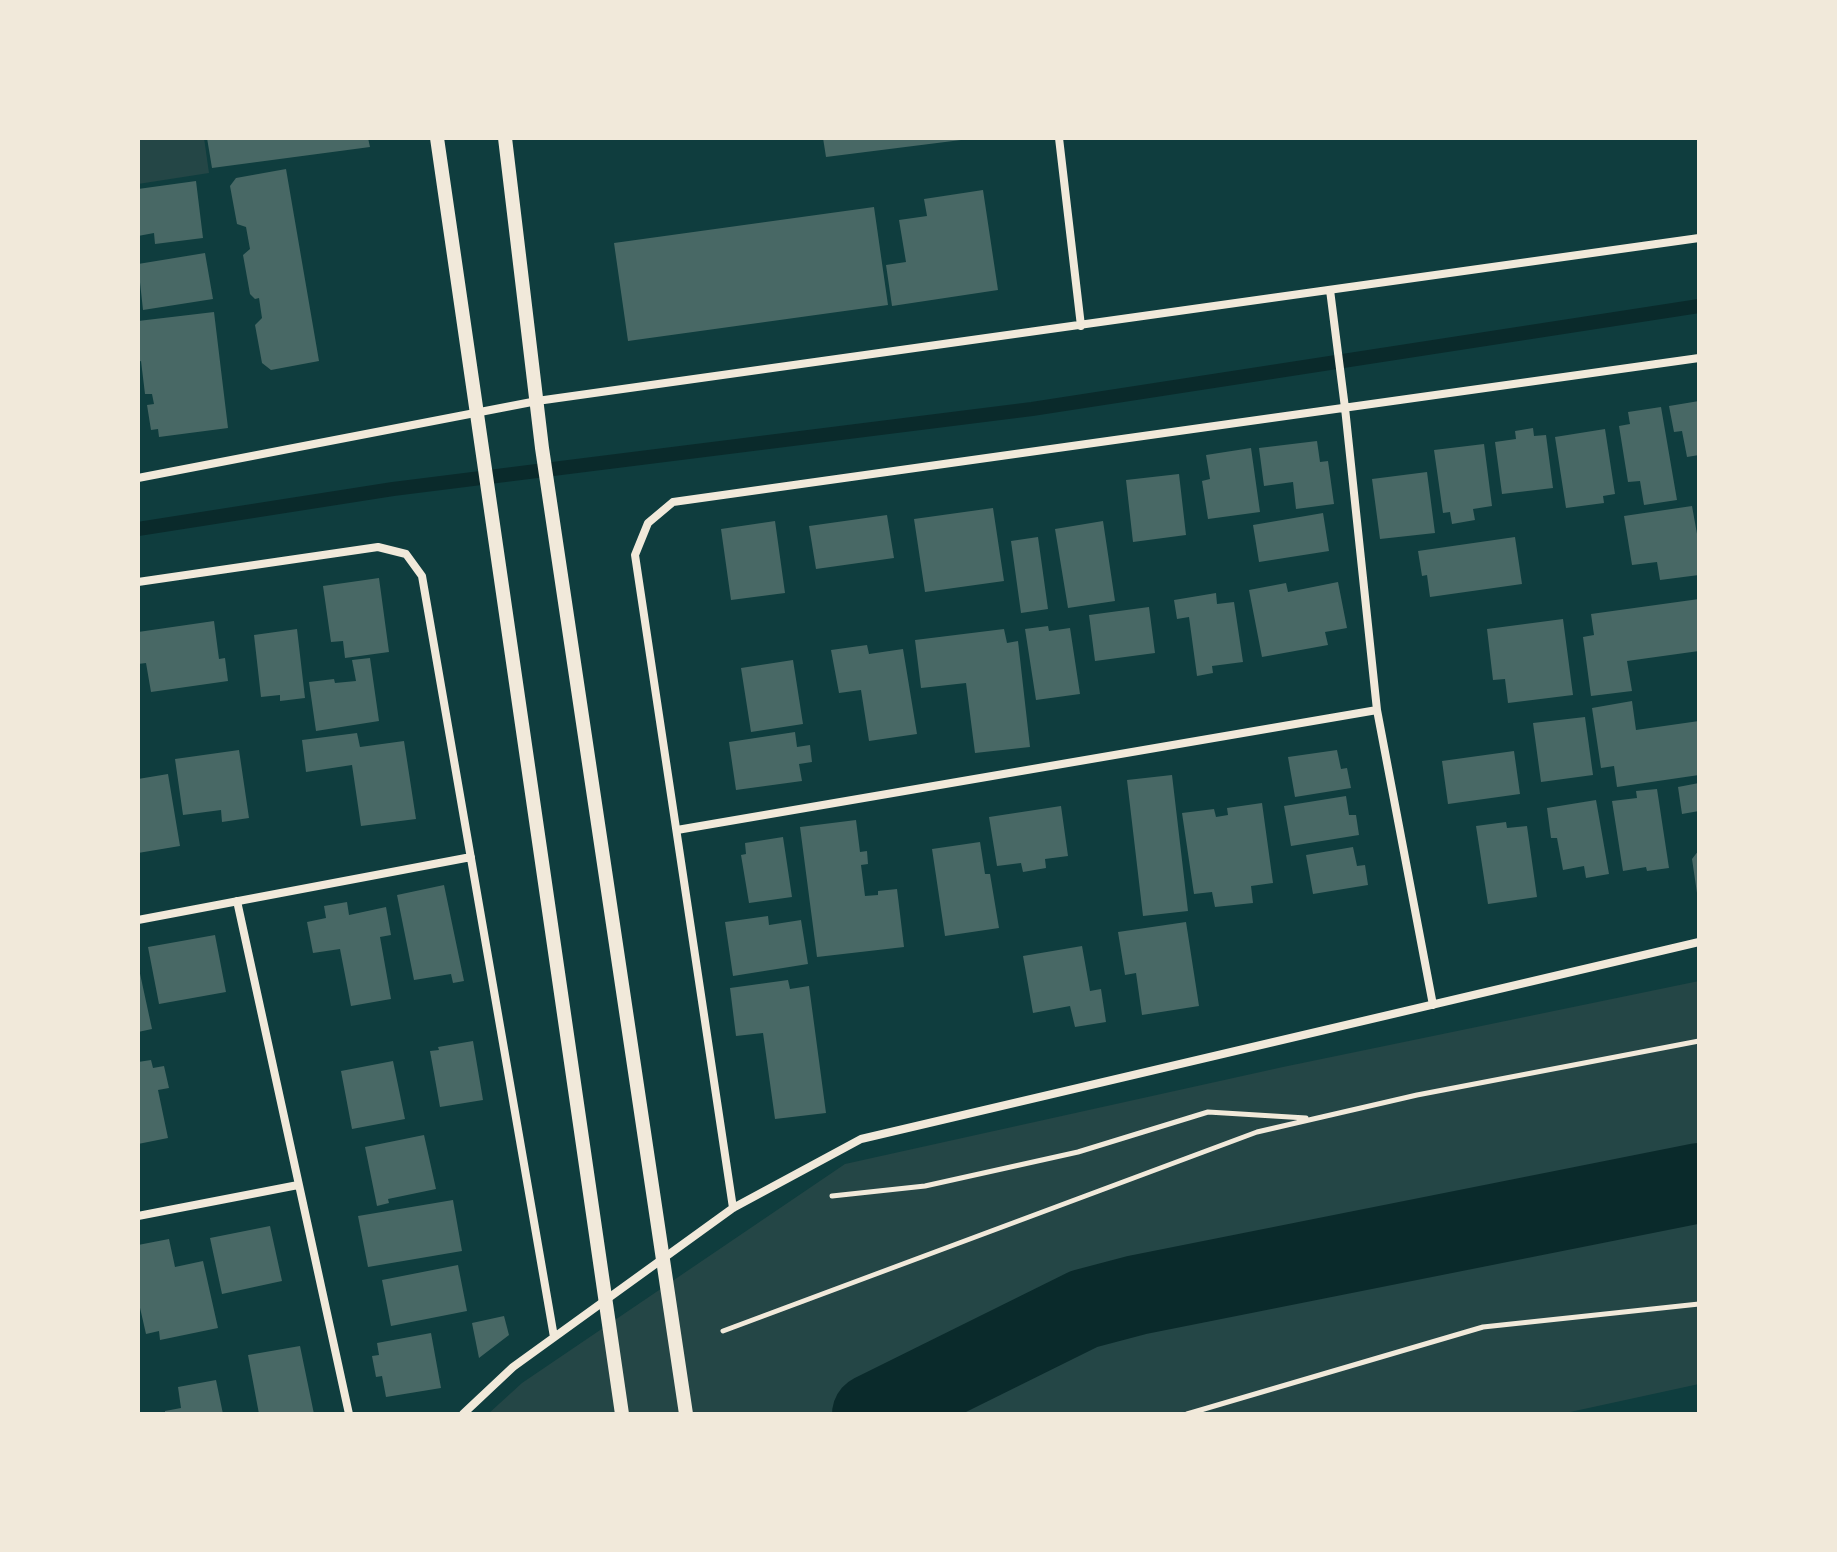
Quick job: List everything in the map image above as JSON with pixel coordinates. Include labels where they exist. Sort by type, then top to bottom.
[{"type":"street","points":[[437,138],[622,1414]]},
{"type":"street","points":[[505,138],[542,448],[686,1414]]},
{"type":"street","points":[[1059,138],[1081,326]]},
{"type":"street","points":[[138,478],[537,401],[1699,238]]},
{"type":"street","points":[[1330,290],[1377,710],[1433,1005]]},
{"type":"street","points":[[733,1208],[635,555],[648,523],[673,502],[1699,358]]},
{"type":"street","points":[[138,582],[378,547],[406,554],[422,576],[554,1337]]},
{"type":"street","points":[[677,830],[1377,710]]},
{"type":"street","points":[[138,920],[471,857]]},
{"type":"street","points":[[237,901],[349,1414]]},
{"type":"street","points":[[463,1414],[513,1367],[733,1208],[861,1139],[1699,942]]},
{"type":"street","points":[[138,1216],[298,1185]]},
{"type":"path","points":[[723,1331],[1257,1132],[1417,1095],[1699,1041]]},
{"type":"path","points":[[832,1196],[925,1186],[1078,1152],[1208,1112],[1315,1118]]},
{"type":"path","points":[[1187,1414],[1483,1327],[1699,1304]]},
{"type":"shaded area","points":[[138,138],[204,138],[209,173],[138,184]]},
{"type":"shaded area","points":[[1699,981],[1699,1384],[1561,1414],[488,1414],[522,1383],[845,1164],[1283,1067]]},
{"type":"building","points":[[207,138],[368,138],[370,147],[212,168]]},
{"type":"building","points":[[823,138],[961,138],[961,140],[826,157]]},
{"type":"building","points":[[286,169],[319,361],[271,370],[262,363],[255,325],[262,318],[259,298],[255,299],[250,294],[243,255],[250,249],[246,227],[237,224],[230,186],[236,178]]},
{"type":"building","points":[[196,181],[203,238],[155,244],[154,233],[138,236],[138,189]]},
{"type":"building","points":[[983,190],[998,290],[892,306],[886,265],[906,262],[899,220],[927,216],[924,199]]},
{"type":"building","points":[[874,207],[888,305],[628,341],[614,243]]},
{"type":"building","points":[[205,253],[213,299],[143,310],[138,264]]},
{"type":"building","points":[[214,312],[228,428],[159,437],[158,429],[151,430],[147,405],[154,404],[152,394],[145,394],[141,361],[138,362],[138,321]]},
{"type":"building","points":[[1699,401],[1699,455],[1687,457],[1682,431],[1674,432],[1669,406]]},
{"type":"building","points":[[1661,407],[1677,500],[1644,505],[1640,481],[1628,482],[1619,426],[1630,424],[1628,412]]},
{"type":"building","points":[[1533,428],[1534,436],[1546,435],[1553,488],[1502,494],[1495,442],[1516,439],[1515,431]]},
{"type":"building","points":[[1605,429],[1615,494],[1603,496],[1604,503],[1566,508],[1555,437]]},
{"type":"building","points":[[1317,441],[1320,462],[1328,461],[1334,504],[1296,509],[1293,482],[1264,486],[1259,448]]},
{"type":"building","points":[[1484,444],[1492,506],[1473,509],[1475,520],[1452,524],[1450,512],[1443,513],[1434,450]]},
{"type":"building","points":[[1251,448],[1260,512],[1208,519],[1202,481],[1210,479],[1206,455]]},
{"type":"building","points":[[1427,472],[1435,533],[1380,539],[1372,479]]},
{"type":"building","points":[[1179,474],[1186,535],[1133,542],[1126,480]]},
{"type":"building","points":[[1692,506],[1699,545],[1699,575],[1660,580],[1657,562],[1632,565],[1624,516]]},
{"type":"building","points":[[993,508],[1004,581],[925,592],[914,519]]},
{"type":"building","points":[[1323,513],[1329,551],[1259,562],[1253,525]]},
{"type":"building","points":[[887,515],[894,558],[816,569],[809,526]]},
{"type":"building","points":[[775,521],[785,593],[731,600],[721,529]]},
{"type":"building","points":[[1103,521],[1115,601],[1068,608],[1055,529]]},
{"type":"building","points":[[1038,537],[1048,609],[1021,613],[1011,541]]},
{"type":"building","points":[[1515,537],[1522,584],[1430,597],[1427,575],[1422,576],[1418,551]]},
{"type":"building","points":[[379,578],[389,652],[345,658],[343,641],[331,642],[323,586]]},
{"type":"building","points":[[1338,582],[1347,628],[1325,632],[1328,645],[1262,657],[1249,590],[1286,583],[1288,592]]},
{"type":"building","points":[[1216,593],[1217,604],[1234,602],[1243,662],[1212,666],[1213,673],[1197,676],[1189,617],[1177,619],[1174,600]]},
{"type":"building","points":[[1699,599],[1699,651],[1627,661],[1632,691],[1591,696],[1583,637],[1594,635],[1591,614]]},
{"type":"building","points":[[1149,607],[1155,653],[1095,661],[1089,615]]},
{"type":"building","points":[[1563,619],[1573,695],[1508,703],[1505,679],[1493,680],[1487,629]]},
{"type":"building","points":[[214,621],[219,659],[225,658],[228,681],[151,692],[146,663],[138,664],[138,632]]},
{"type":"building","points":[[1048,626],[1049,631],[1070,628],[1080,694],[1036,700],[1025,629]]},
{"type":"building","points":[[297,629],[305,698],[280,701],[280,695],[261,697],[254,635]]},
{"type":"building","points":[[1004,629],[1007,643],[1018,641],[1030,747],[975,753],[966,683],[921,688],[915,640]]},
{"type":"building","points":[[867,645],[869,654],[903,649],[917,734],[869,741],[861,690],[839,693],[831,650]]},
{"type":"building","points":[[370,658],[379,721],[316,731],[309,682],[334,679],[335,683],[356,681],[352,660]]},
{"type":"building","points":[[793,660],[803,724],[751,732],[741,668]]},
{"type":"building","points":[[1632,701],[1636,730],[1699,721],[1699,775],[1617,787],[1614,766],[1601,768],[1592,708]]},
{"type":"building","points":[[1585,717],[1593,775],[1541,782],[1533,723]]},
{"type":"building","points":[[795,732],[797,747],[810,745],[812,762],[799,764],[802,781],[736,790],[729,742]]},
{"type":"building","points":[[357,733],[360,747],[404,741],[416,819],[361,826],[352,765],[306,772],[302,740]]},
{"type":"building","points":[[239,750],[249,818],[222,822],[221,810],[183,815],[175,759]]},
{"type":"building","points":[[1337,750],[1341,769],[1347,768],[1351,788],[1295,797],[1288,757]]},
{"type":"building","points":[[1514,751],[1520,794],[1448,804],[1442,761]]},
{"type":"building","points":[[168,774],[180,846],[138,853],[138,779]]},
{"type":"building","points":[[1172,775],[1188,911],[1143,916],[1127,780]]},
{"type":"building","points":[[1699,783],[1699,811],[1682,814],[1678,787]]},
{"type":"building","points":[[1657,789],[1669,868],[1647,871],[1646,867],[1623,871],[1612,801],[1637,798],[1636,791]]},
{"type":"building","points":[[1346,796],[1349,815],[1356,815],[1359,835],[1291,846],[1284,806]]},
{"type":"building","points":[[1596,800],[1609,874],[1586,878],[1584,866],[1563,870],[1557,838],[1551,838],[1547,808]]},
{"type":"building","points":[[1262,803],[1273,883],[1251,886],[1253,903],[1215,907],[1212,892],[1194,894],[1182,813],[1214,809],[1216,817],[1228,815],[1227,808]]},
{"type":"building","points":[[1061,806],[1068,856],[1045,859],[1046,868],[1023,872],[1021,863],[997,866],[989,817]]},
{"type":"building","points":[[856,820],[860,852],[867,851],[868,864],[861,865],[865,896],[897,889],[904,947],[817,957],[800,827]]},
{"type":"building","points":[[1506,822],[1507,828],[1527,826],[1537,897],[1488,904],[1476,826]]},
{"type":"building","points":[[783,837],[792,897],[749,903],[741,855],[746,854],[745,843]]},
{"type":"building","points":[[980,842],[985,874],[990,874],[999,928],[945,936],[932,849]]},
{"type":"building","points":[[1353,847],[1357,866],[1365,865],[1368,885],[1313,894],[1306,855]]},
{"type":"building","points":[[1699,850],[1699,893],[1697,893],[1692,859]]},
{"type":"building","points":[[444,885],[464,981],[453,983],[451,974],[414,980],[397,895]]},
{"type":"building","points":[[347,902],[349,915],[386,907],[391,935],[380,937],[391,999],[351,1006],[340,949],[313,953],[307,922],[326,918],[324,906]]},
{"type":"building","points":[[768,916],[769,925],[801,920],[808,964],[733,976],[725,922]]},
{"type":"building","points":[[1186,922],[1199,1006],[1142,1015],[1136,973],[1125,975],[1118,932]]},
{"type":"building","points":[[215,935],[226,992],[159,1004],[148,947]]},
{"type":"building","points":[[1082,946],[1090,991],[1101,989],[1106,1022],[1075,1027],[1070,1006],[1033,1013],[1023,956]]},
{"type":"building","points":[[138,970],[152,1029],[138,1032]]},
{"type":"building","points":[[788,980],[790,989],[809,986],[826,1113],[775,1119],[763,1033],[736,1036],[730,988]]},
{"type":"building","points":[[473,1041],[483,1100],[440,1107],[430,1051]]},
{"type":"building","points":[[151,1060],[153,1068],[164,1066],[169,1088],[158,1090],[168,1138],[138,1144],[138,1062]]},
{"type":"building","points":[[393,1061],[405,1119],[352,1129],[341,1071]]},
{"type":"building","points":[[424,1135],[436,1189],[388,1199],[389,1203],[377,1206],[365,1147]]},
{"type":"building","points":[[453,1200],[462,1251],[368,1267],[358,1216]]},
{"type":"building","points":[[270,1226],[282,1281],[222,1294],[210,1238]]},
{"type":"building","points":[[169,1239],[175,1267],[203,1261],[218,1328],[160,1340],[159,1331],[146,1334],[138,1299],[138,1245]]},
{"type":"building","points":[[458,1265],[467,1311],[391,1326],[382,1280]]},
{"type":"building","points":[[504,1316],[509,1335],[479,1358],[472,1323]]},
{"type":"building","points":[[431,1333],[441,1388],[386,1397],[382,1376],[376,1377],[372,1356],[379,1355],[377,1343]]},
{"type":"building","points":[[300,1346],[314,1414],[259,1414],[248,1355]]},
{"type":"building","points":[[216,1380],[223,1414],[165,1414],[165,1411],[181,1408],[178,1387]]},
{"type":"waterway","points":[[138,529],[393,489],[1032,409],[1699,306]]},
{"type":"waterway","points":[[872,1414],[1084,1309],[1137,1295],[1699,1183]]}]
